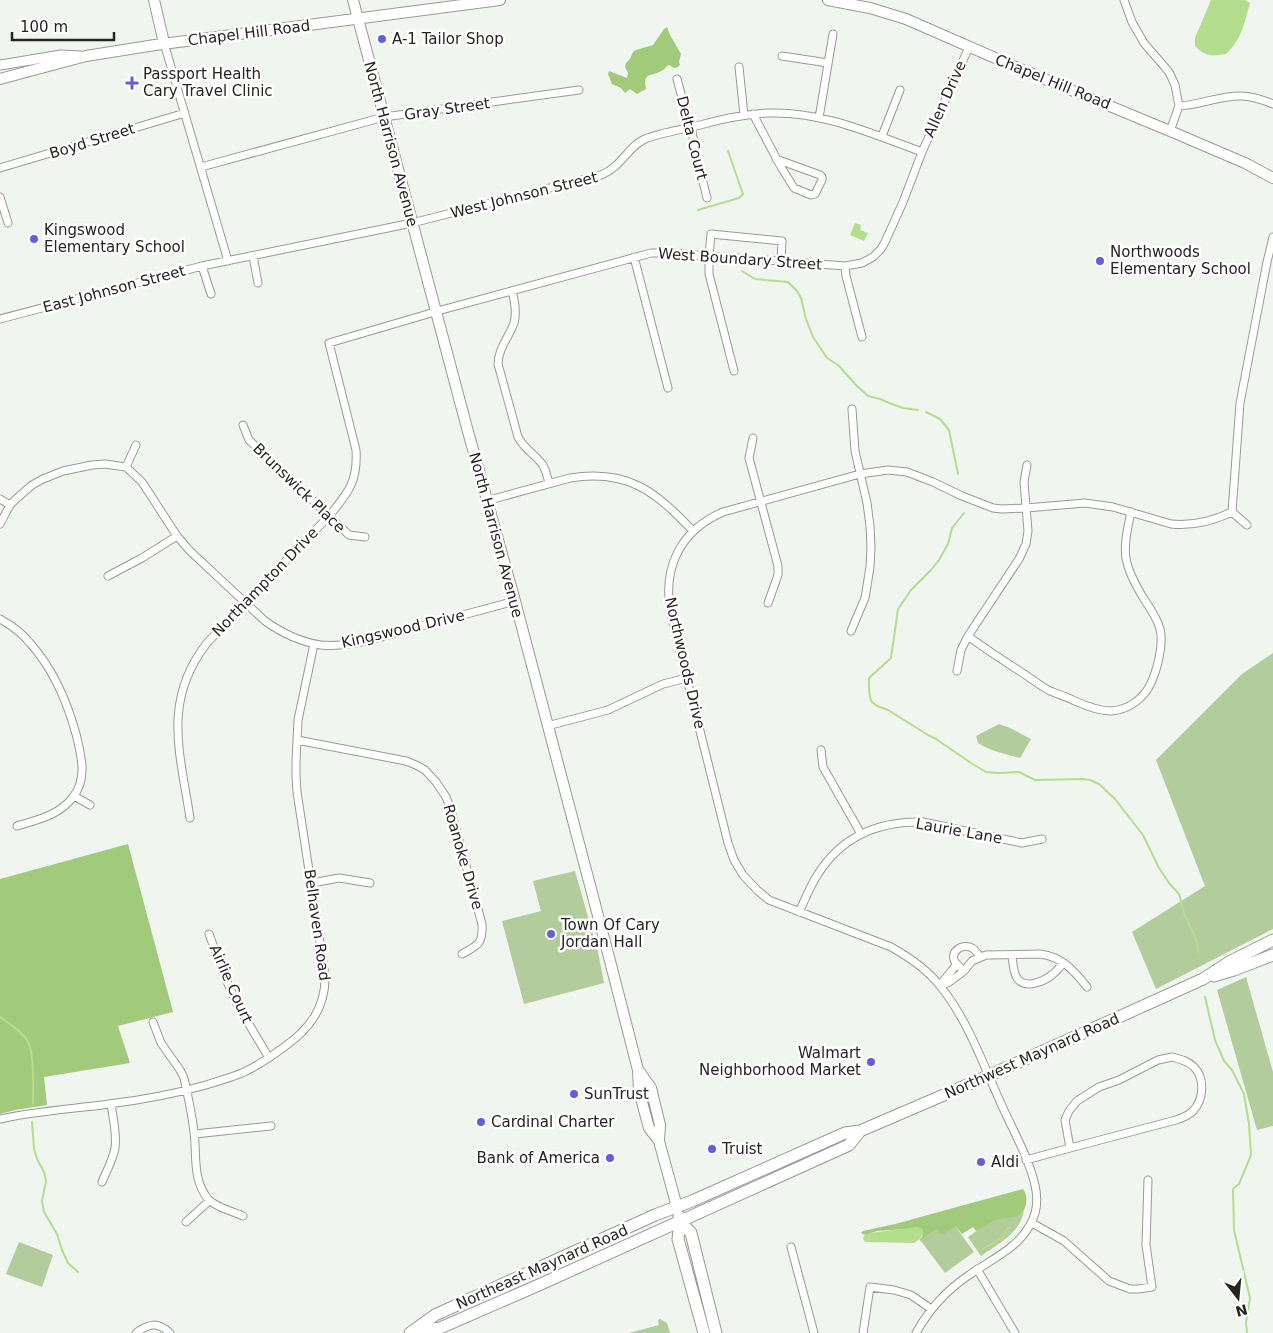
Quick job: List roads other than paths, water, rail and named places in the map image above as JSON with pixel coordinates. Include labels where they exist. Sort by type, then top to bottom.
[{"type":"main road","points":[[154,0],[164,43]]},
{"type":"main road","name":"North Harrison Avenue","points":[[353,0],[486,501],[515,601],[638,1070],[651,1088],[660,1125],[659,1141],[680,1221],[678,1239],[704,1333]]},
{"type":"main road","name":"Chapel Hill Road","points":[[0,79],[86,56],[164,43],[500,0]]},
{"type":"main road","name":"Chapel Hill Road","points":[[828,0],[870,4],[1170,131],[1273,178]]},
{"type":"main road","name":"Northwest Maynard Road","points":[[1203,979],[1231,961],[1273,940]]},
{"type":"main road","name":"Northwest Maynard Road","points":[[677,1207],[845,1133],[860,1131],[988,1076],[1203,979],[1234,970],[1273,955]]},
{"type":"main road","name":"Northwest Maynard Road","points":[[680,1221],[849,1145],[860,1131]]},
{"type":"main road","name":"Northeast Maynard Road","points":[[410,1333],[435,1315],[677,1207]]},
{"type":"main road","name":"North Harrison Avenue","points":[[680,1221],[690,1233],[716,1333]]},
{"type":"main road","name":"Northeast Maynard Road","points":[[410,1333],[440,1328],[680,1221]]},
{"type":"street","points":[[1124,0],[1132,22],[1144,43],[1166,68],[1172,78],[1179,106],[1170,131]]},
{"type":"street","points":[[819,118],[833,34]]},
{"type":"street","points":[[164,43],[228,261]]},
{"type":"street","name":"Allen Drive","points":[[922,152],[969,47]]},
{"type":"street","points":[[0,64],[61,55],[86,56]]},
{"type":"street","points":[[782,56],[828,63]]},
{"type":"street","points":[[739,67],[744,115]]},
{"type":"street","name":"Delta Court","points":[[677,79],[692,131],[707,198]]},
{"type":"street","name":"Gray Street","points":[[201,167],[384,117],[579,90]]},
{"type":"street","points":[[882,136],[900,90]]},
{"type":"street","points":[[1179,106],[1241,96],[1273,104]]},
{"type":"street","name":"Boyd Street","points":[[0,168],[185,113]]},
{"type":"street","name":"West Johnson Street","points":[[228,261],[412,223],[604,174],[618,165],[642,141],[690,127],[744,115],[786,113],[811,115],[882,136],[922,152]]},
{"type":"street","points":[[752,114],[776,159],[794,188],[811,195],[815,194],[822,178],[820,175],[776,159]]},
{"type":"street","name":"West Boundary Street","points":[[332,351],[329,343],[634,257],[661,252],[845,266],[855,265],[866,261],[881,249],[903,202],[922,152]]},
{"type":"street","points":[[0,197],[8,223]]},
{"type":"street","points":[[734,371],[709,274],[712,234],[782,241],[781,261]]},
{"type":"street","points":[[1247,525],[1232,512],[1240,403],[1273,237]]},
{"type":"street","points":[[253,256],[258,283]]},
{"type":"street","points":[[634,257],[668,388]]},
{"type":"street","name":"East Johnson Street","points":[[0,319],[202,266],[228,261]]},
{"type":"street","points":[[202,266],[211,294]]},
{"type":"street","points":[[845,266],[862,337]]},
{"type":"street","points":[[512,291],[516,312],[514,324],[499,355],[498,364],[518,437],[524,448],[542,464],[549,483]]},
{"type":"street","name":"Northampton Drive","points":[[190,818],[178,739],[177,718],[180,697],[186,679],[200,652],[347,495],[355,474],[357,460],[354,437],[332,351]]},
{"type":"street","points":[[851,631],[865,598],[870,567],[870,526],[867,503],[855,451],[852,409]]},
{"type":"street","name":"Brunswick Place","points":[[243,425],[249,440],[349,535],[365,537]]},
{"type":"street","points":[[753,438],[750,458],[778,566],[778,575],[768,603]]},
{"type":"street","points":[[0,524],[10,505],[32,485],[63,471],[80,467],[105,464],[126,467],[136,445]]},
{"type":"street","points":[[957,671],[961,650],[968,636],[1024,550],[1028,531],[1024,482],[1027,464]]},
{"type":"street","name":"Kingswood Drive","points":[[126,467],[142,482],[177,536],[190,551],[265,621],[279,631],[295,638],[314,644],[330,645],[358,642],[515,601]]},
{"type":"street","name":"Northwoods Drive","points":[[1032,1223],[1036,1210],[1037,1195],[1026,1160],[963,1019],[940,985],[909,958],[891,947],[770,900],[743,875],[734,860],[728,843],[671,615],[668,589],[672,563],[684,541],[693,531],[714,516],[860,474],[888,470],[907,472],[962,496],[1002,510],[1085,502],[1113,507],[1178,525],[1217,518],[1232,512]]},
{"type":"street","points":[[486,501],[570,478],[593,475],[610,477],[628,481],[648,490],[676,512],[693,531]]},
{"type":"street","points":[[0,499],[10,505]]},
{"type":"street","points":[[968,636],[1050,691],[1086,706],[1112,711],[1127,707],[1138,701],[1152,682],[1161,638],[1156,619],[1133,580],[1127,564],[1125,555],[1126,539],[1131,512]]},
{"type":"street","points":[[108,576],[177,536]]},
{"type":"street","points":[[0,619],[29,641],[63,694],[70,713],[82,761],[82,776],[74,796],[68,803],[54,813],[16,826]]},
{"type":"street","name":"Belhaven Road","points":[[0,1119],[21,1114],[153,1098],[187,1090],[242,1073],[269,1058],[309,1026],[320,1008],[326,986],[297,792],[297,740],[302,700],[314,644]]},
{"type":"street","points":[[547,726],[608,710],[662,684],[687,678]]},
{"type":"street","name":"Roanoke Drive","points":[[297,740],[406,761],[425,770],[436,782],[450,807],[482,924],[480,941],[477,946],[462,954]]},
{"type":"street","points":[[821,750],[823,768],[861,834]]},
{"type":"street","points":[[74,796],[90,805]]},
{"type":"street","name":"Laurie Lane","points":[[799,912],[811,885],[822,867],[835,852],[861,834],[880,826],[923,822],[1022,843],[1042,838]]},
{"type":"street","points":[[312,883],[339,878],[370,883]]},
{"type":"street","name":"Airlie Court","points":[[209,934],[236,1004],[269,1058]]},
{"type":"street","points":[[964,971],[957,964],[954,957],[956,949],[970,946],[980,957]]},
{"type":"street","points":[[940,985],[948,983],[964,971],[972,961],[986,955],[1048,955],[1072,968],[1087,987]]},
{"type":"street","points":[[1012,955],[1018,979],[1022,983],[1028,984],[1052,976],[1064,962]]},
{"type":"street","points":[[940,985],[957,964]]},
{"type":"street","points":[[154,1022],[161,1043],[180,1070],[187,1090],[194,1134],[196,1173],[200,1186],[209,1201],[243,1216]]},
{"type":"street","points":[[1026,1160],[1176,1120],[1189,1114],[1198,1105],[1202,1092],[1197,1071],[1184,1060],[1172,1057],[1162,1058],[1119,1080],[1092,1090],[1077,1101],[1066,1115],[1070,1148]]},
{"type":"street","points":[[102,1182],[115,1147],[111,1104]]},
{"type":"street","points":[[194,1134],[271,1126]]},
{"type":"street","points":[[916,1333],[931,1309],[946,1293],[977,1269],[1008,1250],[1022,1237],[1032,1223],[1064,1241],[1109,1281],[1130,1289],[1152,1287],[1146,1245],[1148,1180]]},
{"type":"street","points":[[186,1222],[209,1201]]},
{"type":"street","points":[[791,1247],[814,1333]]},
{"type":"street","points":[[977,1269],[1015,1333]]},
{"type":"street","points":[[863,1333],[870,1287],[894,1290],[910,1295],[931,1309]]},
{"type":"street","points":[[136,1333],[149,1325],[157,1325],[164,1327],[170,1333]]},
{"type":"waterway","points":[[698,210],[739,198],[743,194],[728,151]]},
{"type":"waterway","points":[[742,271],[755,279],[788,282],[801,298],[813,337],[827,358],[838,365],[868,396],[903,408],[918,410]]},
{"type":"waterway","points":[[926,412],[940,419],[949,430],[958,474]]},
{"type":"waterway","points":[[964,513],[952,528],[948,544],[939,560],[911,590],[898,609],[891,658],[869,678],[871,701],[936,739],[986,772],[1019,772],[1035,780],[1083,779],[1099,784],[1115,799],[1143,835],[1159,868],[1179,894],[1185,916],[1197,943],[1198,953]]},
{"type":"waterway","points":[[1205,997],[1215,1040],[1224,1061],[1232,1070],[1244,1094],[1249,1124],[1251,1155],[1239,1184],[1233,1189],[1234,1230],[1250,1298],[1246,1322],[1247,1333]]},
{"type":"waterway","points":[[0,1017],[15,1027],[30,1046],[33,1071],[33,1104]]},
{"type":"waterway","points":[[32,1122],[34,1149],[46,1181],[42,1201],[44,1212],[57,1234],[68,1263],[78,1272]]},
{"type":"waterway","points":[[981,1250],[1003,1237],[1007,1229],[1010,1228]]},
{"type":"place","name":"A-1 Tailor Shop","points":[[382,39]]},
{"type":"place","name":"Passport Health Cary Travel Clinic","points":[[132,83]]},
{"type":"place","name":"Kingswood Elementary School","points":[[34,239]]},
{"type":"place","name":"Northwoods Elementary School","points":[[1100,261]]},
{"type":"place","name":"Town Of Cary Jordan Hall","points":[[551,934]]},
{"type":"place","name":"Walmart Neighborhood Market","points":[[871,1062]]},
{"type":"place","name":"SunTrust","points":[[574,1094]]},
{"type":"place","name":"Cardinal Charter","points":[[481,1122]]},
{"type":"place","name":"Truist","points":[[712,1149]]},
{"type":"place","name":"Bank of America","points":[[610,1158]]},
{"type":"place","name":"Aldi","points":[[981,1162]]}]
